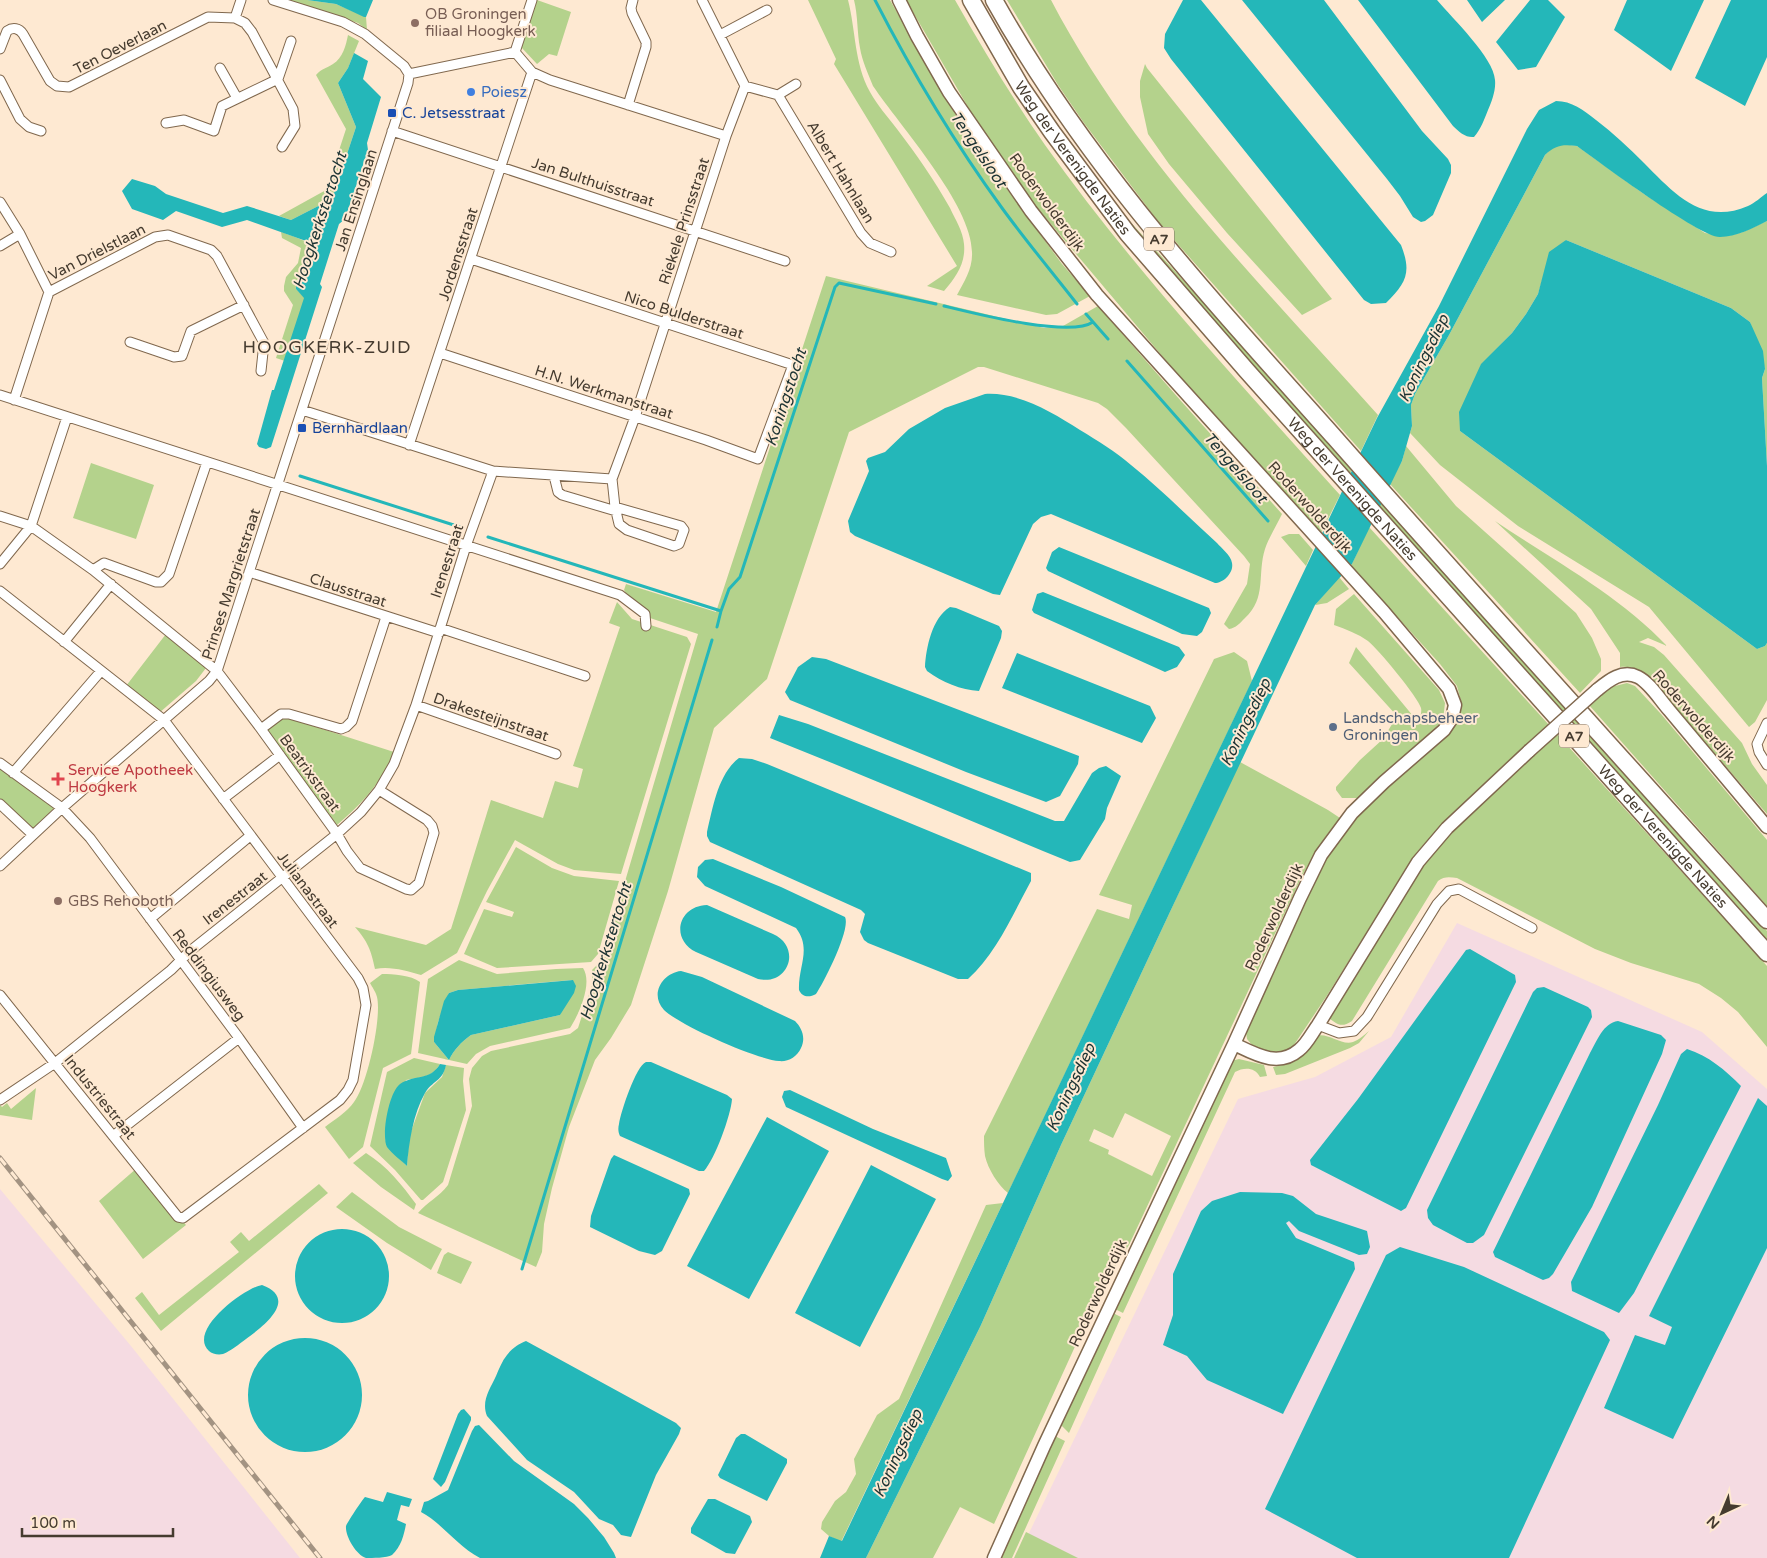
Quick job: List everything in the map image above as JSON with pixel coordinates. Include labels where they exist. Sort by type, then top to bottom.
[{"type":"highway","name":"Weg der Verenigde Naties","points":[[971,0],[1016,78],[1052,132],[1128,234],[1189,306],[1767,953]]},
{"type":"highway","name":"Weg der Verenigde Naties","points":[[994,0],[1061,108],[1123,194],[1184,269],[1767,920]]},
{"type":"street","points":[[241,0],[235,18],[245,23],[252,32],[293,109],[295,126],[282,147]]},
{"type":"street","points":[[274,0],[353,27],[404,66],[410,74],[515,52]]},
{"type":"street","points":[[515,52],[532,0]]},
{"type":"street","points":[[628,105],[646,47],[645,38],[630,8],[633,0]]},
{"type":"street","points":[[702,0],[745,86],[778,95],[796,84]]},
{"type":"street","name":"Roderwolderdijk","points":[[899,0],[949,92],[1031,211],[1096,295],[1316,536],[1449,689],[1455,705],[1452,718],[1444,730],[1384,782],[1352,813],[1326,847],[1300,898],[1234,1044],[1044,1446],[994,1558]]},
{"type":"street","points":[[720,35],[767,10]]},
{"type":"street","name":"Ten Oeverlaan","points":[[0,49],[7,31],[13,28],[21,31],[50,81],[57,86],[70,87],[208,17],[235,18]]},
{"type":"street","points":[[166,123],[184,120],[214,131],[222,106],[278,79],[291,41]]},
{"type":"street","points":[[515,52],[532,72],[550,80],[726,136]]},
{"type":"street","points":[[220,68],[237,98]]},
{"type":"street","name":"Jordensstraat","points":[[409,445],[532,72]]},
{"type":"street","name":"Jan Ensinglaan","points":[[278,484],[410,74]]},
{"type":"street","points":[[0,80],[20,119],[29,127],[41,131]]},
{"type":"street","name":"Riekele Prinsstraat","points":[[612,479],[666,324],[726,136],[745,86]]},
{"type":"street","name":"Albert Hahnlaan","points":[[778,95],[861,233],[870,243],[891,252]]},
{"type":"street","name":"Jan Bulthuisstraat","points":[[392,130],[785,261]]},
{"type":"street","name":"Van Drielstlaan","points":[[0,202],[20,234],[49,292],[14,400]]},
{"type":"street","points":[[0,246],[20,234]]},
{"type":"street","name":"Van Drielstlaan","points":[[49,292],[155,237],[168,235],[211,250],[217,256],[264,343],[261,371]]},
{"type":"street","name":"Nico Bulderstraat","points":[[471,259],[793,365],[758,459]]},
{"type":"street","points":[[130,342],[174,357],[182,356],[191,331],[244,305]]},
{"type":"street","name":"H.N. Werkmanstraat","points":[[440,353],[706,440],[758,459]]},
{"type":"street","points":[[0,395],[620,595],[645,614],[646,626]]},
{"type":"street","points":[[302,410],[493,471],[612,479],[616,509],[619,524],[626,530],[674,546],[679,544],[684,530],[681,526],[616,509],[562,495],[558,492],[554,476]]},
{"type":"street","points":[[0,564],[31,526],[67,417]]},
{"type":"street","points":[[93,570],[104,563],[156,582],[166,579],[206,462]]},
{"type":"street","name":"Irenestraat","points":[[0,1100],[55,1063],[171,970],[190,951],[337,834],[361,812],[379,790],[394,764],[416,706],[466,546],[493,471]]},
{"type":"street","name":"Prinses Margrietstraat","points":[[0,866],[62,808],[209,681],[217,671],[278,484]]},
{"type":"street","name":"Beatrixstraat","points":[[0,516],[31,526],[93,570],[217,671],[262,729],[360,868],[411,890],[419,883],[434,833],[432,826],[428,820],[379,790]]},
{"type":"street","name":"Clausstraat","points":[[248,572],[585,676]]},
{"type":"street","points":[[64,642],[111,584]]},
{"type":"street","name":"Julianastraat","points":[[0,591],[164,720],[222,800],[358,978],[363,988],[366,1005],[352,1080],[348,1090],[340,1100],[183,1218],[178,1217]]},
{"type":"street","points":[[262,729],[281,714],[288,714],[341,729],[346,727],[352,721],[386,616]]},
{"type":"street","points":[[13,772],[101,671]]},
{"type":"street","name":"Roderwolderdijk","points":[[1234,1044],[1268,1059],[1288,1058],[1300,1049],[1318,1025],[1418,862],[1447,828],[1529,751],[1614,677],[1631,675],[1638,677],[1646,684],[1767,827]]},
{"type":"street","name":"Drakesteijnstraat","points":[[416,706],[556,754]]},
{"type":"street","name":"Roderwolderdijk","points":[[1767,723],[1757,744],[1759,752],[1767,765]]},
{"type":"street","points":[[222,800],[280,755]]},
{"type":"street","name":"Reddingiusweg","points":[[0,763],[62,808],[90,838],[239,1038],[303,1128]]},
{"type":"street","points":[[0,804],[33,835]]},
{"type":"street","points":[[150,919],[250,836]]},
{"type":"street","points":[[1318,1025],[1339,1033],[1354,1031],[1367,1017],[1437,904],[1449,891],[1459,888],[1532,928]]},
{"type":"street","name":"Industriestraat","points":[[0,995],[178,1217]]},
{"type":"street","points":[[113,1136],[239,1038]]},
{"type":"shaded area","points":[[1457,923],[1702,1032],[1767,1089],[1767,1558],[1017,1558],[1238,1099],[1315,1077],[1391,1037]]},
{"type":"shaded area","points":[[0,1189],[131,1346],[300,1558],[0,1558]]},
{"type":"green space","points":[[286,0],[307,0],[336,4],[366,17],[367,30],[358,23]]},
{"type":"green space","points":[[537,0],[571,12],[557,56],[549,54],[537,64],[521,47]]},
{"type":"green space","points":[[808,0],[848,0],[858,58],[870,92],[932,178],[958,225],[963,239],[962,264],[944,291],[927,286],[957,266],[834,64],[836,59]]},
{"type":"green space","points":[[854,0],[890,0],[943,94],[974,144],[1062,264],[1090,296],[1057,314],[1046,315],[957,295],[968,275],[971,264],[972,252],[969,233],[948,189],[933,166],[873,86],[861,53]]},
{"type":"green space","points":[[906,0],[955,0],[987,55],[1045,145],[1114,236],[1187,324],[1340,495],[1321,533],[1179,376],[1006,168],[983,133]]},
{"type":"green space","points":[[1007,0],[1051,0],[1084,58],[1120,113],[1160,166],[1245,268],[1378,415],[1361,451],[1160,224],[1084,123],[1058,85]]},
{"type":"green space","points":[[348,35],[359,41],[348,68],[338,83],[356,127],[332,199],[291,220],[279,216],[326,190],[346,129],[316,75],[333,64],[342,55]]},
{"type":"green space","points":[[1145,64],[1332,299],[1302,315],[1227,233],[1169,164],[1148,134],[1140,97],[1140,81]]},
{"type":"green space","points":[[1563,144],[1577,146],[1644,194],[1705,233],[1728,236],[1743,232],[1767,221],[1767,466],[1762,378],[1765,369],[1750,322],[1731,308],[1566,240],[1544,274],[1538,294],[1526,314],[1512,333],[1481,365],[1460,431],[1757,649],[1765,646],[1767,643],[1767,700],[1755,722],[1749,727],[1649,607],[1518,526],[1440,465],[1410,433],[1412,426],[1411,405],[1415,394],[1449,335],[1545,155],[1553,147]]},
{"type":"green space","points":[[1125,216],[1353,468],[1349,476],[1141,240]]},
{"type":"green space","points":[[281,232],[306,242],[310,246],[311,251],[304,277],[299,278],[296,289],[305,298],[285,361],[276,358],[293,305],[284,291],[284,286],[286,277],[298,263],[301,248],[282,238]]},
{"type":"green space","points":[[826,276],[1044,328],[1063,326],[1098,306],[1282,514],[1265,549],[1259,594],[1252,610],[1238,625],[1229,629],[1224,624],[1247,584],[1250,564],[1126,428],[1107,409],[1098,403],[984,367],[978,367],[849,432],[767,679],[714,728],[668,891],[631,1005],[595,1060],[569,1127],[552,1188],[544,1224],[542,1252],[536,1267],[418,1213],[448,1185],[472,1106],[469,1079],[472,1068],[482,1056],[491,1051],[570,1034],[578,1028],[592,985],[592,970],[601,961],[603,956],[698,634],[650,618],[637,611],[624,590],[626,584],[716,612]]},
{"type":"green space","points":[[1406,446],[1456,506],[1576,613],[1592,638],[1601,659],[1601,671],[1580,693],[1390,484],[1402,461]]},
{"type":"green space","points":[[91,463],[154,485],[136,539],[73,518]]},
{"type":"green space","points":[[1382,501],[1568,709],[1562,714],[1378,509]]},
{"type":"green space","points":[[1495,521],[1607,594],[1628,610],[1667,646],[1648,638],[1639,642],[1654,647],[1664,655],[1742,743],[1752,764],[1767,785],[1767,814],[1651,680],[1637,670],[1629,667],[1620,667],[1620,653],[1591,609]]},
{"type":"green space","points":[[1369,527],[1549,725],[1443,823],[1417,852],[1294,1045],[1281,1053],[1272,1054],[1257,1051],[1247,1039],[1245,1025],[1326,857],[1361,812],[1457,722],[1460,716],[1462,705],[1457,686],[1440,664],[1351,566]]},
{"type":"green space","points":[[1289,534],[1299,534],[1313,550],[1306,566],[1281,537]]},
{"type":"green space","points":[[1339,577],[1349,589],[1327,603],[1315,605]]},
{"type":"green space","points":[[1354,594],[1439,690],[1445,703],[1443,720],[1429,735],[1386,771],[1359,798],[1342,798],[1336,787],[1360,760],[1383,739],[1397,716],[1349,663],[1356,647],[1418,722],[1421,715],[1421,708],[1413,694],[1373,646],[1360,636],[1334,625],[1336,609]]},
{"type":"green space","points":[[617,602],[632,619],[687,637],[691,644],[621,874],[574,870],[558,864],[515,840],[487,891],[457,953],[421,975],[393,969],[375,969],[368,946],[355,927],[426,945],[451,929],[491,800],[543,818],[555,781],[578,788],[583,769],[573,766],[620,627],[609,623]]},
{"type":"green space","points":[[166,634],[206,668],[196,681],[159,713],[126,686]]},
{"type":"green space","points":[[1234,652],[1247,661],[1252,681],[1008,1193],[997,1181],[988,1166],[985,1156],[984,1136],[1097,909],[1129,919],[1132,905],[1099,895],[1214,659]]},
{"type":"green space","points":[[1627,683],[1635,686],[1661,714],[1767,840],[1767,906],[1589,705],[1611,687]]},
{"type":"green space","points":[[285,717],[394,752],[383,774],[370,792],[337,825],[266,730]]},
{"type":"green space","points":[[1576,717],[1767,931],[1767,944],[1569,723]]},
{"type":"green space","points":[[1557,734],[1767,966],[1767,1047],[1738,1012],[1699,984],[1631,963],[1595,949],[1452,877],[1438,881],[1352,1021],[1341,1025],[1327,1017],[1426,858],[1451,831]]},
{"type":"green space","points":[[1240,762],[1340,818],[1326,836],[1303,874],[1129,1245],[1104,1283],[994,1524],[960,1507],[933,1558],[866,1558],[981,1325],[1061,1145]],"holes":[[[1125,1113],[1171,1136],[1152,1176],[1108,1154],[1109,1150],[1089,1141],[1094,1129],[1113,1138]]]},
{"type":"green space","points":[[0,767],[54,808],[32,831],[0,802]]},
{"type":"green space","points":[[516,847],[552,868],[574,876],[619,881],[598,954],[591,962],[497,968],[464,954],[484,909],[512,917],[514,912],[486,902]]},
{"type":"green space","points":[[459,960],[497,974],[583,968],[586,974],[584,998],[570,1028],[490,1046],[476,1054],[467,1064],[449,1060],[418,1053],[428,979]],"holes":[[[572,980],[560,1015],[471,1035],[458,1046],[449,1060],[434,1042],[438,1022],[449,993],[458,990]]]},
{"type":"green space","points":[[382,974],[407,976],[420,982],[411,1054],[383,1068],[363,1147],[349,1159],[325,1127],[351,1106],[364,1082],[375,1035],[378,1007],[375,991],[370,983]]},
{"type":"green space","points":[[1369,1031],[1359,1043],[1350,1048],[1285,1074],[1276,1075],[1273,1067],[1288,1063],[1314,1037],[1323,1035],[1348,1043],[1357,1040]]},
{"type":"green space","points":[[414,1058],[440,1064],[430,1074],[406,1080],[385,1137],[387,1146],[407,1166],[409,1137],[425,1093],[442,1077],[446,1065],[464,1068],[463,1081],[466,1110],[443,1182],[423,1200],[370,1146],[387,1072]]},
{"type":"green space","points":[[1239,1059],[1264,1065],[1267,1076],[1260,1077],[1255,1071],[1249,1069],[1235,1072],[1123,1313],[1113,1308],[1227,1062]]},
{"type":"green space","points":[[36,1088],[32,1120],[0,1115],[0,1105],[2,1107],[7,1103],[11,1109]]},
{"type":"green space","points":[[366,1153],[381,1164],[400,1183],[416,1204],[414,1210],[381,1187],[353,1163]]},
{"type":"green space","points":[[137,1168],[186,1225],[143,1259],[99,1201]]},
{"type":"green space","points":[[319,1184],[328,1193],[161,1331],[135,1298],[142,1292],[159,1315],[239,1252],[230,1242],[241,1232],[249,1241]]},
{"type":"green space","points":[[352,1192],[399,1227],[442,1249],[431,1270],[387,1243],[336,1207]]},
{"type":"green space","points":[[1003,1203],[841,1542],[829,1536],[821,1529],[822,1522],[835,1501],[846,1492],[856,1474],[854,1459],[877,1415],[899,1399],[986,1205]]},
{"type":"green space","points":[[448,1252],[472,1262],[461,1284],[437,1273],[444,1255]]},
{"type":"green space","points":[[1111,1312],[1121,1317],[1069,1433],[1060,1424]]},
{"type":"green space","points":[[1055,1436],[1065,1441],[1012,1558],[999,1558]]},
{"type":"green space","points":[[1026,1532],[1078,1558],[1014,1558]]},
{"type":"water","points":[[307,0],[373,0],[366,17],[364,17],[336,4]]},
{"type":"water","points":[[1183,0],[1201,0],[1401,245],[1406,263],[1405,277],[1386,303],[1371,304],[1364,300],[1171,59],[1164,48],[1165,34]]},
{"type":"water","points":[[1242,0],[1324,0],[1422,131],[1448,159],[1451,165],[1451,173],[1433,215],[1421,222],[1413,217],[1387,179]]},
{"type":"water","points":[[1358,0],[1437,0],[1472,39],[1488,61],[1495,80],[1489,107],[1474,137],[1465,136],[1453,126]]},
{"type":"water","points":[[1467,0],[1505,0],[1482,22]]},
{"type":"water","points":[[1530,0],[1548,0],[1565,17],[1536,67],[1518,70],[1496,42]]},
{"type":"water","points":[[1627,0],[1704,0],[1671,71],[1614,30]]},
{"type":"water","points":[[1731,0],[1767,0],[1767,57],[1745,106],[1695,78]]},
{"type":"water","points":[[354,53],[368,61],[363,79],[381,97],[367,143],[368,150],[345,219],[339,224],[320,284],[322,287],[271,447],[266,449],[259,447],[257,444],[272,390],[274,390],[304,298],[296,289],[296,281],[304,277],[312,254],[311,245],[306,241],[247,220],[222,227],[176,211],[163,220],[132,209],[122,191],[132,179],[155,186],[166,194],[223,213],[247,206],[291,220],[332,199],[356,127],[338,83],[348,68]]},
{"type":"water","name":"Koningsdiep","points":[[1556,101],[1572,104],[1587,113],[1621,141],[1678,195],[1703,209],[1717,212],[1732,211],[1751,205],[1767,193],[1767,221],[1744,232],[1732,235],[1720,237],[1709,234],[1672,213],[1577,146],[1560,146],[1552,149],[1545,155],[1449,335],[1415,394],[1411,405],[1412,426],[1402,461],[1352,564],[1315,605],[1061,1145],[981,1325],[866,1558],[820,1558],[829,1536],[842,1541],[1377,418],[1439,306],[1527,129],[1539,110]]},
{"type":"water","points":[[1566,240],[1731,308],[1750,322],[1763,351],[1765,369],[1762,378],[1767,466],[1767,643],[1765,646],[1757,649],[1460,431],[1459,412],[1481,364],[1512,333],[1526,314],[1538,294],[1549,252]]},
{"type":"water","points":[[985,394],[1010,396],[1035,404],[1119,455],[1164,493],[1226,552],[1232,563],[1230,574],[1218,583],[1215,583],[1051,514],[1041,517],[1033,524],[1000,595],[993,594],[855,536],[850,532],[848,521],[869,471],[866,461],[868,458],[885,452],[909,429],[945,408]]},
{"type":"water","points":[[1059,547],[1209,608],[1211,613],[1202,632],[1197,636],[1182,634],[1048,571],[1046,568],[1052,552]]},
{"type":"water","points":[[1043,592],[1179,647],[1185,655],[1177,667],[1165,672],[1034,613],[1032,610],[1037,594]]},
{"type":"water","points":[[950,607],[999,626],[1002,631],[1001,638],[979,691],[965,689],[945,682],[927,671],[925,667],[934,626]]},
{"type":"water","points":[[1017,653],[1150,706],[1156,718],[1142,743],[1002,688]]},
{"type":"water","points":[[812,657],[826,659],[1079,756],[1078,764],[1060,796],[1046,802],[966,772],[790,700],[785,692],[798,667]]},
{"type":"water","points":[[779,715],[808,724],[1055,821],[1064,821],[1092,773],[1099,768],[1106,766],[1121,776],[1107,808],[1105,819],[1080,860],[1070,862],[770,738]]},
{"type":"water","points":[[739,758],[752,759],[767,764],[1031,873],[1031,881],[1011,920],[978,969],[968,979],[958,979],[868,943],[860,932],[865,914],[861,910],[710,842],[707,832],[717,792],[726,773]]},
{"type":"water","points":[[713,859],[781,887],[845,917],[846,923],[841,943],[816,994],[806,996],[799,990],[804,951],[801,936],[796,928],[705,886],[697,877],[698,867],[705,860]]},
{"type":"water","points":[[707,905],[773,934],[782,940],[789,956],[788,964],[784,971],[778,977],[769,980],[758,979],[696,952],[688,946],[680,932],[684,917],[689,911]]},
{"type":"water","points":[[1470,949],[1515,975],[1516,982],[1406,1208],[1401,1211],[1311,1165],[1310,1160],[1358,1099],[1466,950]]},
{"type":"water","points":[[681,971],[702,977],[795,1021],[800,1027],[803,1037],[799,1051],[795,1056],[786,1061],[754,1055],[719,1041],[672,1016],[660,1004],[658,991],[664,980],[674,973]]},
{"type":"water","points":[[573,980],[576,986],[574,993],[560,1015],[471,1035],[458,1046],[449,1060],[434,1042],[444,1001],[449,993],[458,990]]},
{"type":"water","points":[[1544,987],[1588,1007],[1591,1010],[1592,1017],[1484,1235],[1473,1243],[1467,1243],[1433,1225],[1428,1218],[1427,1210],[1533,992],[1537,988]]},
{"type":"water","points":[[1618,1021],[1661,1035],[1666,1040],[1662,1054],[1592,1207],[1553,1274],[1543,1280],[1495,1257],[1493,1252],[1595,1043],[1608,1025]]},
{"type":"water","points":[[1687,1049],[1702,1055],[1716,1064],[1741,1086],[1634,1293],[1619,1313],[1572,1291],[1571,1282],[1681,1054]]},
{"type":"water","points":[[646,1062],[651,1062],[727,1095],[732,1099],[722,1136],[713,1157],[704,1171],[699,1171],[620,1136],[620,1118],[626,1100],[638,1072]]},
{"type":"water","points":[[440,1064],[446,1065],[445,1070],[425,1093],[417,1110],[410,1138],[407,1166],[394,1155],[387,1147],[385,1141],[389,1104],[400,1084],[432,1073]]},
{"type":"water","points":[[790,1090],[873,1129],[946,1158],[952,1176],[948,1181],[942,1179],[786,1107],[782,1097],[784,1091]]},
{"type":"water","points":[[1758,1098],[1767,1106],[1767,1248],[1673,1439],[1604,1408],[1635,1335],[1665,1345],[1672,1327],[1649,1316]]},
{"type":"water","points":[[767,1117],[829,1151],[749,1299],[687,1266]]},
{"type":"water","points":[[614,1155],[689,1189],[690,1194],[662,1251],[655,1255],[639,1251],[590,1227],[591,1216]]},
{"type":"water","points":[[871,1165],[936,1199],[860,1347],[795,1313]]},
{"type":"water","points":[[1240,1192],[1282,1193],[1293,1196],[1316,1214],[1367,1231],[1370,1247],[1367,1254],[1359,1255],[1299,1231],[1289,1221],[1286,1223],[1296,1238],[1354,1262],[1355,1269],[1283,1414],[1207,1380],[1187,1356],[1163,1345],[1173,1315],[1173,1274],[1201,1211],[1212,1201]]},
{"type":"water","points":[[342,1229],[360,1233],[375,1243],[385,1258],[389,1276],[385,1294],[375,1309],[360,1319],[342,1323],[324,1319],[309,1309],[299,1294],[295,1276],[299,1258],[309,1243],[324,1233]]},
{"type":"water","points":[[1400,1247],[1464,1267],[1604,1332],[1610,1340],[1509,1558],[1357,1558],[1265,1509],[1386,1255]]},
{"type":"water","points":[[262,1285],[273,1291],[278,1298],[278,1305],[269,1320],[229,1351],[223,1354],[210,1352],[204,1343],[205,1333],[211,1322],[220,1312],[243,1294]]},
{"type":"water","points":[[305,1338],[327,1342],[337,1347],[353,1363],[358,1373],[362,1395],[358,1417],[353,1427],[337,1443],[327,1448],[305,1452],[283,1448],[273,1443],[257,1427],[252,1417],[248,1395],[252,1373],[257,1363],[273,1347],[283,1342]]},
{"type":"water","points":[[526,1341],[676,1423],[681,1428],[656,1475],[631,1537],[621,1535],[613,1525],[599,1519],[574,1492],[527,1460],[487,1416],[485,1405],[487,1395],[502,1362],[511,1350]]},
{"type":"water","points":[[464,1409],[471,1417],[471,1420],[445,1482],[441,1487],[433,1479],[458,1414]]},
{"type":"water","points":[[479,1425],[514,1461],[574,1504],[604,1537],[616,1558],[480,1558],[421,1512],[424,1502],[448,1490],[472,1431],[475,1426]]},
{"type":"water","points":[[741,1434],[745,1434],[787,1459],[787,1463],[767,1501],[720,1478],[718,1475],[736,1438]]},
{"type":"water","points":[[387,1492],[412,1499],[409,1507],[401,1505],[397,1520],[406,1524],[403,1537],[400,1545],[392,1555],[366,1558],[352,1545],[347,1535],[346,1526],[365,1497],[383,1502]]},
{"type":"water","points":[[708,1499],[715,1499],[750,1516],[752,1522],[735,1554],[726,1553],[691,1533],[691,1528]]},
{"type":"waterway","name":"Tengelsloot","points":[[875,0],[919,80],[967,158],[1011,220],[1077,304]]},
{"type":"waterway","name":"Koningstocht","points":[[721,611],[729,589],[740,577],[835,287],[839,283],[936,304]]},
{"type":"waterway","name":"Koningstocht","points":[[944,306],[1043,326],[1081,326],[1093,322]]},
{"type":"waterway","name":"Tengelsloot","points":[[1086,314],[1108,339]]},
{"type":"waterway","name":"Tengelsloot","points":[[1127,361],[1268,521]]},
{"type":"waterway","name":"Hoogkerkstertocht","points":[[300,476],[460,527]]},
{"type":"waterway","name":"Hoogkerkstertocht","points":[[488,537],[721,611],[717,627]]},
{"type":"waterway","name":"Hoogkerkstertocht","points":[[522,1269],[712,640]]},
{"type":"railway","points":[[0,1158],[320,1558]]},
{"type":"place","name":"OB Groningen filiaal Hoogkerk","points":[[415,23]]},
{"type":"place","name":"Poiesz","points":[[471,92]]},
{"type":"place","name":"C. Jetsesstraat","points":[[392,113]]},
{"type":"place","name":"Bernhardlaan","points":[[302,428]]},
{"type":"place","name":"Landschapsbeheer Groningen","points":[[1333,727]]},
{"type":"place","name":"Service Apotheek Hoogkerk","points":[[58,779]]},
{"type":"place","name":"GBS Rehoboth","points":[[58,901]]},
{"type":"district","name":"HOOGKERK-ZUID","points":[[327,347]]}]
